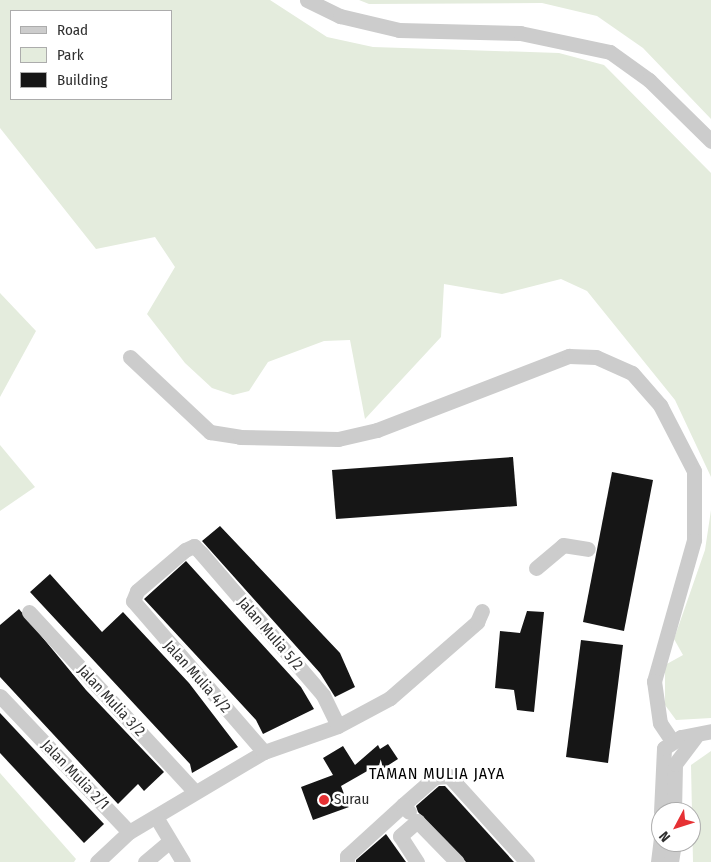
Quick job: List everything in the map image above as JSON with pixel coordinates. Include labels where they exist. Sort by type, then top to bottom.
[{"type":"street","points":[[307,0],[340,16],[389,29],[520,33],[610,52],[649,80],[711,141]]},
{"type":"street","points":[[130,357],[210,432],[240,438],[338,439],[376,430],[569,356],[596,357],[632,373],[660,405],[694,471],[694,540],[654,681],[660,724],[672,741]]},
{"type":"street","points":[[536,568],[563,545],[588,550]]},
{"type":"street","name":"Jalan Mulia 4/2","points":[[194,546],[137,591],[133,601],[264,752]]},
{"type":"street","name":"Jalan Mulia 5/2","points":[[194,546],[323,695],[338,726]]},
{"type":"street","points":[[97,862],[129,832],[156,817],[194,791],[264,752],[338,726],[390,698],[477,622],[482,611]]},
{"type":"street","name":"Jalan Mulia 3/2","points":[[29,612],[194,791]]},
{"type":"street","name":"Jalan Mulia 2/1","points":[[0,696],[129,832]]},
{"type":"street","points":[[661,802],[662,754],[672,741],[704,733]]},
{"type":"street","points":[[674,802],[675,764],[704,733]]},
{"type":"street","points":[[347,862],[347,856],[435,777],[449,776],[527,862]]},
{"type":"street","points":[[403,805],[457,862]]},
{"type":"street","points":[[156,817],[169,842],[183,862]]},
{"type":"street","points":[[417,821],[400,836],[417,862]]},
{"type":"street","points":[[145,862],[169,842]]},
{"type":"green space","points":[[0,0],[270,0],[327,37],[373,47],[559,53],[604,65],[711,173],[711,477],[675,400],[587,291],[561,279],[502,294],[444,284],[441,337],[365,419],[350,340],[324,341],[268,362],[249,391],[233,395],[212,388],[185,363],[147,314],[175,267],[155,237],[96,249],[0,128]]},
{"type":"green space","points":[[359,0],[711,0],[711,119],[643,48],[597,16],[542,3],[369,4]]},
{"type":"green space","points":[[0,293],[36,331],[0,397]]},
{"type":"green space","points":[[0,445],[35,487],[0,511]]},
{"type":"green space","points":[[711,510],[711,718],[676,720],[665,705],[665,665],[683,655],[674,639],[705,550]]},
{"type":"green space","points":[[711,751],[711,862],[693,862],[693,852],[701,852],[701,802],[692,802],[691,765]]},
{"type":"green space","points":[[0,773],[76,859],[74,862],[0,862]]},
{"type":"building","points":[[513,457],[517,506],[336,519],[332,470]]},
{"type":"building","points":[[612,472],[653,480],[624,631],[583,622]]},
{"type":"building","points":[[220,526],[340,653],[355,687],[335,697],[320,673],[202,541]]},
{"type":"building","points":[[186,561],[301,687],[314,709],[263,734],[256,720],[144,599]]},
{"type":"building","points":[[50,574],[102,632],[123,612],[189,683],[238,747],[192,773],[190,764],[30,592]]},
{"type":"building","points":[[19,609],[86,690],[164,772],[144,791],[138,784],[118,804],[0,677],[0,625]]},
{"type":"building","points":[[527,611],[544,612],[534,712],[517,710],[514,690],[495,688],[500,631],[520,633]]},
{"type":"building","points":[[581,640],[623,645],[608,763],[566,757]]},
{"type":"building","points":[[0,713],[104,824],[84,843],[0,753]]},
{"type":"building","points":[[388,744],[398,759],[373,775],[369,770],[341,786],[349,807],[313,820],[301,787],[333,775],[323,758],[343,746],[355,765],[378,745],[380,749]]},
{"type":"building","points":[[439,786],[445,786],[514,862],[466,862],[418,812],[416,806]]},
{"type":"building","points":[[386,834],[406,862],[356,862],[356,860]]},
{"type":"place","name":"Surau","points":[[324,800]]},
{"type":"district","name":"TAMAN MULIA JAYA","points":[[437,774]]}]
